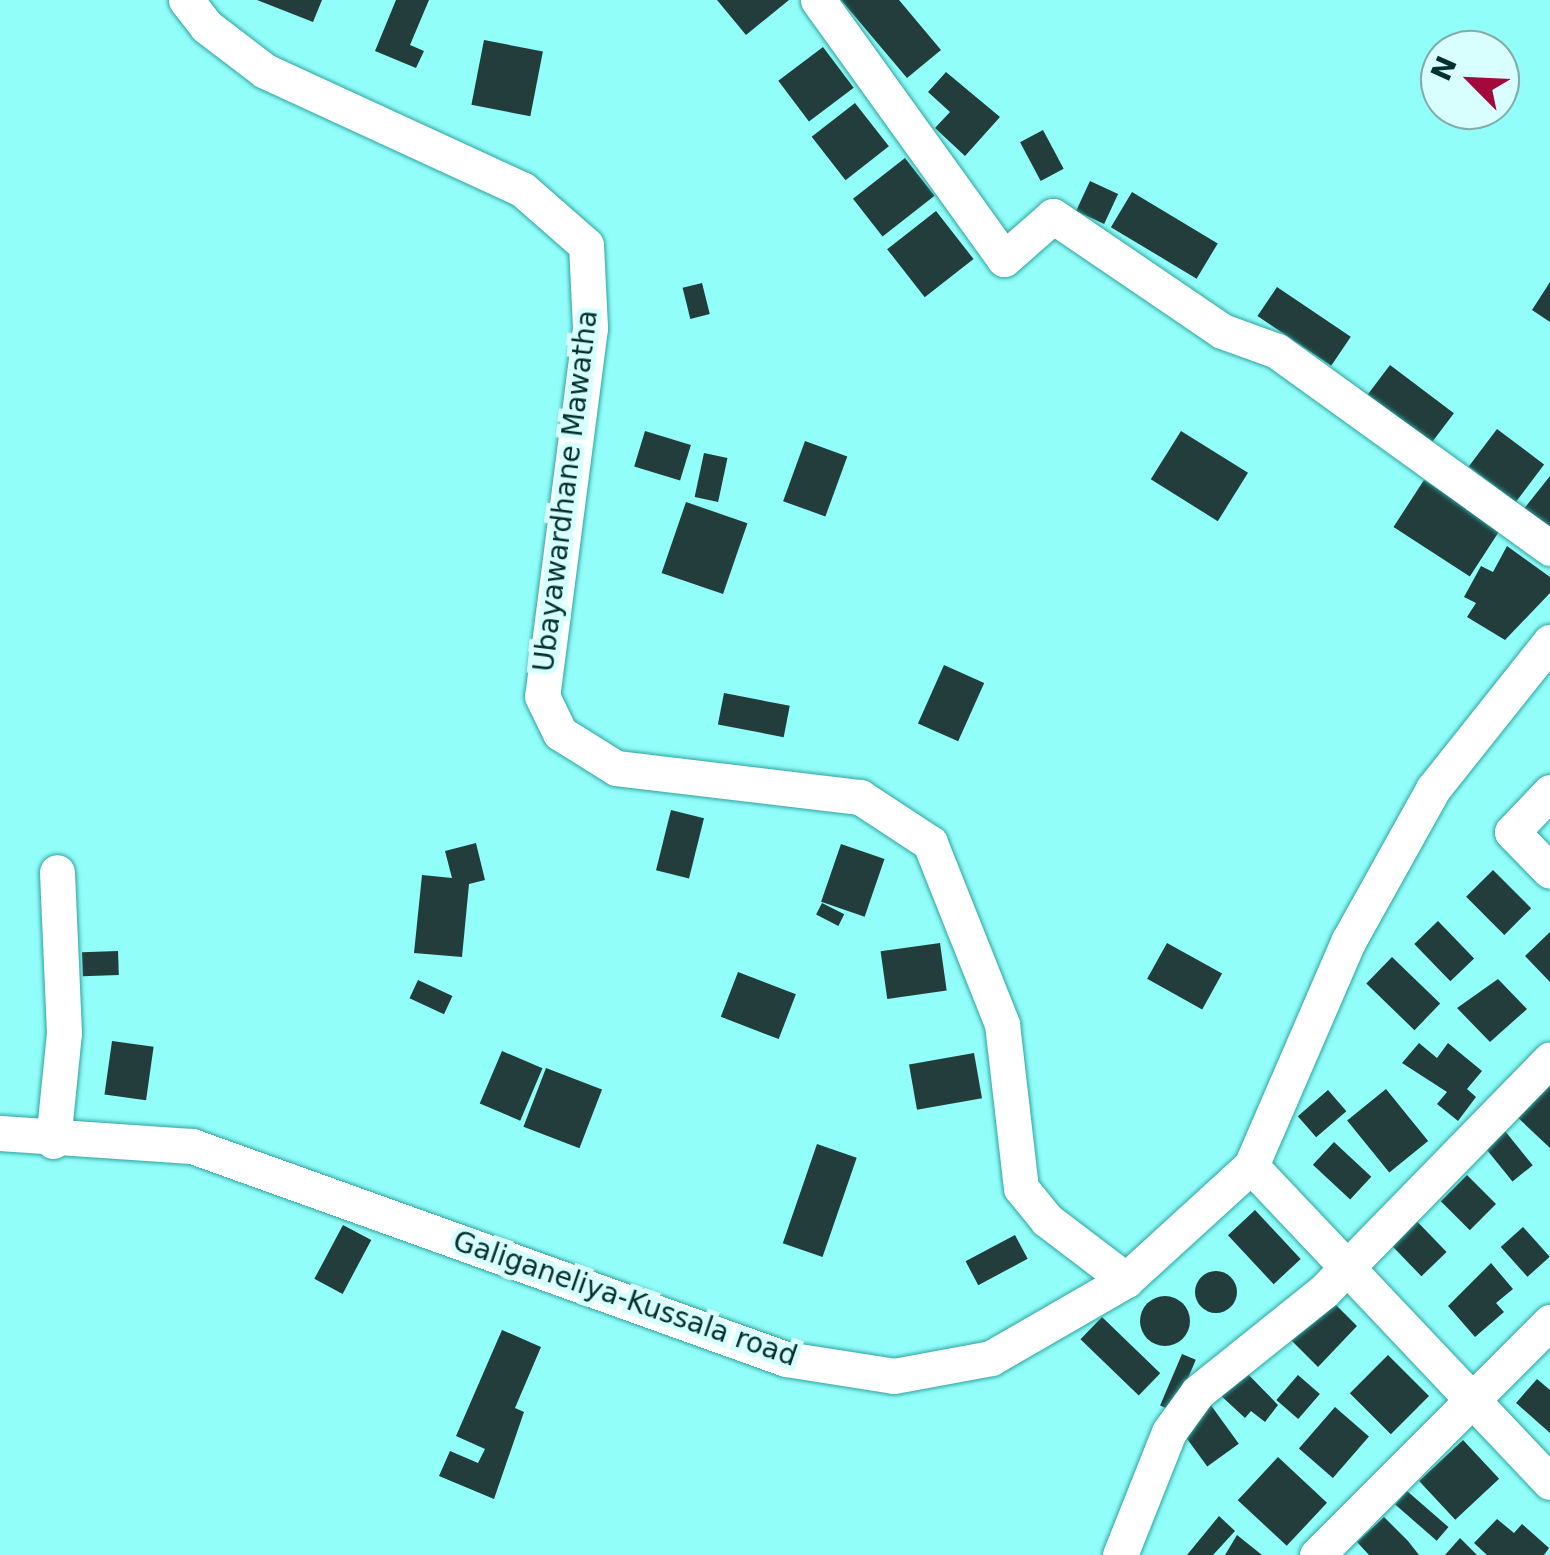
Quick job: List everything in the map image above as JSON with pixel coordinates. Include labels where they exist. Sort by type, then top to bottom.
[{"type":"street","name":"Ubayawardhane Mawatha","points":[[186,0],[206,26],[264,71],[522,189],[586,245],[590,328],[542,696],[560,733],[616,768],[860,798],[930,843],[1002,1024],[1021,1188],[1046,1220],[1126,1280]]},
{"type":"street","points":[[818,0],[1004,259],[1053,216],[1222,330],[1277,350],[1550,548]]},
{"type":"street","name":"Galiganeliya-Kussala road","points":[[0,1132],[53,1141],[192,1146],[786,1359],[894,1376],[992,1358],[1126,1280],[1251,1166],[1349,940],[1433,788],[1550,642]]},
{"type":"street","points":[[1550,792],[1512,832],[1550,871]]},
{"type":"street","points":[[53,1141],[64,1033],[57,872]]},
{"type":"street","points":[[1120,1555],[1169,1432],[1198,1392],[1346,1267],[1550,1058]]},
{"type":"street","points":[[1251,1166],[1467,1401],[1550,1482]]},
{"type":"street","points":[[1318,1555],[1467,1401],[1550,1322]]},
{"type":"building","points":[[257,0],[322,0],[313,22]]},
{"type":"building","points":[[396,0],[429,0],[410,45],[424,51],[416,68],[375,51]]},
{"type":"building","points":[[717,0],[789,0],[746,35]]},
{"type":"building","points":[[841,0],[899,0],[941,50],[907,78]]},
{"type":"building","points":[[484,40],[543,51],[530,116],[471,105]]},
{"type":"building","points":[[823,47],[854,88],[809,121],[778,81]]},
{"type":"building","points":[[946,72],[1000,117],[965,156],[935,128],[950,112],[928,92]]},
{"type":"building","points":[[855,103],[889,146],[846,180],[812,137]]},
{"type":"building","points":[[1043,130],[1064,169],[1041,181],[1020,142]]},
{"type":"building","points":[[905,158],[935,196],[883,236],[853,199]]},
{"type":"building","points":[[1090,181],[1118,194],[1104,224],[1076,211]]},
{"type":"building","points":[[1132,192],[1218,244],[1197,279],[1111,227]]},
{"type":"building","points":[[936,211],[974,259],[925,297],[887,249]]},
{"type":"building","points":[[1550,282],[1550,322],[1532,310]]},
{"type":"building","points":[[702,283],[710,314],[690,319],[683,288]]},
{"type":"building","points":[[1277,287],[1351,337],[1331,366],[1257,316]]},
{"type":"building","points":[[1390,365],[1454,413],[1432,443],[1368,395]]},
{"type":"building","points":[[1497,429],[1544,465],[1516,502],[1469,467]]},
{"type":"building","points":[[645,431],[691,445],[680,480],[634,466]]},
{"type":"building","points":[[1181,431],[1248,473],[1218,521],[1151,479]]},
{"type":"building","points":[[805,441],[847,456],[825,517],[783,501]]},
{"type":"building","points":[[704,453],[727,458],[718,502],[695,497]]},
{"type":"building","points":[[1550,476],[1550,530],[1523,510]]},
{"type":"building","points":[[1424,480],[1500,530],[1470,577],[1394,527]]},
{"type":"building","points":[[686,502],[747,523],[723,594],[662,573]]},
{"type":"building","points":[[1507,546],[1550,577],[1550,593],[1505,640],[1467,617],[1476,603],[1464,597],[1481,566],[1493,572]]},
{"type":"building","points":[[944,665],[984,683],[958,741],[918,723]]},
{"type":"building","points":[[724,693],[790,706],[784,737],[718,724]]},
{"type":"building","points":[[671,810],[704,818],[689,878],[656,870]]},
{"type":"building","points":[[476,843],[485,880],[469,884],[462,957],[414,953],[422,875],[452,878],[445,851]]},
{"type":"building","points":[[841,844],[884,859],[865,917],[821,902]]},
{"type":"building","points":[[1493,870],[1531,908],[1504,935],[1466,897]]},
{"type":"building","points":[[822,903],[844,914],[838,926],[816,915]]},
{"type":"building","points":[[1438,921],[1474,958],[1450,981],[1414,944]]},
{"type":"building","points":[[1550,932],[1550,982],[1525,956]]},
{"type":"building","points":[[940,943],[947,991],[887,999],[881,951]]},
{"type":"building","points":[[1167,943],[1222,974],[1202,1009],[1147,979]]},
{"type":"building","points":[[118,951],[119,975],[83,976],[82,952]]},
{"type":"building","points":[[1392,957],[1440,1004],[1414,1030],[1366,984]]},
{"type":"building","points":[[738,972],[796,994],[779,1039],[721,1017]]},
{"type":"building","points":[[1498,979],[1527,1009],[1490,1042],[1457,1008]]},
{"type":"building","points":[[418,980],[452,996],[444,1014],[410,998]]},
{"type":"building","points":[[112,1041],[154,1047],[146,1100],[104,1094]]},
{"type":"building","points":[[1419,1043],[1437,1058],[1448,1043],[1482,1071],[1467,1089],[1476,1097],[1458,1121],[1437,1104],[1447,1092],[1402,1063]]},
{"type":"building","points":[[502,1051],[543,1068],[520,1121],[480,1103]]},
{"type":"building","points":[[974,1053],[982,1098],[917,1110],[909,1064]]},
{"type":"building","points":[[546,1068],[602,1090],[579,1148],[523,1127]]},
{"type":"building","points":[[1550,1076],[1550,1148],[1514,1114]]},
{"type":"building","points":[[1386,1089],[1428,1141],[1389,1173],[1347,1120]]},
{"type":"building","points":[[1328,1090],[1346,1111],[1316,1137],[1298,1116]]},
{"type":"building","points":[[1505,1131],[1533,1165],[1512,1182],[1485,1147]]},
{"type":"building","points":[[1334,1142],[1371,1177],[1350,1199],[1313,1165]]},
{"type":"building","points":[[817,1144],[857,1158],[823,1257],[783,1243]]},
{"type":"building","points":[[1467,1175],[1496,1204],[1470,1230],[1441,1201]]},
{"type":"building","points":[[1255,1210],[1301,1259],[1274,1284],[1228,1235]]},
{"type":"building","points":[[1407,1211],[1447,1252],[1421,1276],[1382,1235]]},
{"type":"building","points":[[343,1225],[371,1240],[343,1294],[314,1279]]},
{"type":"building","points":[[1523,1227],[1550,1257],[1527,1277],[1501,1247]]},
{"type":"building","points":[[1015,1235],[1028,1259],[978,1285],[966,1261]]},
{"type":"building","points":[[1491,1263],[1513,1289],[1496,1303],[1504,1312],[1475,1337],[1448,1306]]},
{"type":"building","points":[[1216,1271],[1231,1277],[1237,1292],[1231,1307],[1216,1313],[1201,1307],[1195,1292],[1201,1277]]},
{"type":"building","points":[[1165,1296],[1182,1304],[1190,1321],[1182,1338],[1165,1346],[1148,1338],[1140,1321],[1148,1304]]},
{"type":"building","points":[[1332,1301],[1357,1326],[1318,1367],[1287,1336]]},
{"type":"building","points":[[1102,1317],[1160,1373],[1139,1396],[1080,1339]]},
{"type":"building","points":[[502,1330],[541,1347],[515,1408],[524,1412],[494,1499],[439,1476],[450,1451],[478,1463],[485,1449],[456,1436]]},
{"type":"building","points":[[1182,1354],[1196,1360],[1174,1411],[1160,1406]]},
{"type":"building","points":[[1388,1355],[1429,1396],[1391,1434],[1350,1393]]},
{"type":"building","points":[[1240,1366],[1278,1405],[1265,1422],[1251,1411],[1245,1418],[1217,1392]]},
{"type":"building","points":[[1298,1375],[1320,1394],[1298,1419],[1276,1400]]},
{"type":"building","points":[[1537,1379],[1550,1390],[1550,1433],[1516,1403]]},
{"type":"building","points":[[1210,1404],[1239,1444],[1207,1467],[1178,1427]]},
{"type":"building","points":[[1335,1407],[1369,1437],[1333,1478],[1299,1449]]},
{"type":"building","points":[[1463,1440],[1499,1479],[1455,1520],[1419,1481]]},
{"type":"building","points":[[1278,1457],[1327,1503],[1287,1546],[1238,1500]]},
{"type":"building","points":[[1407,1491],[1449,1527],[1437,1541],[1395,1505]]},
{"type":"building","points":[[1219,1516],[1235,1531],[1213,1555],[1187,1555]]},
{"type":"building","points":[[1384,1517],[1419,1555],[1369,1555],[1357,1542]]},
{"type":"building","points":[[1497,1519],[1514,1533],[1522,1524],[1549,1548],[1544,1555],[1487,1555],[1474,1543]]},
{"type":"building","points":[[1237,1535],[1262,1555],[1225,1555]]},
{"type":"building","points":[[1460,1538],[1477,1555],[1445,1555]]}]
